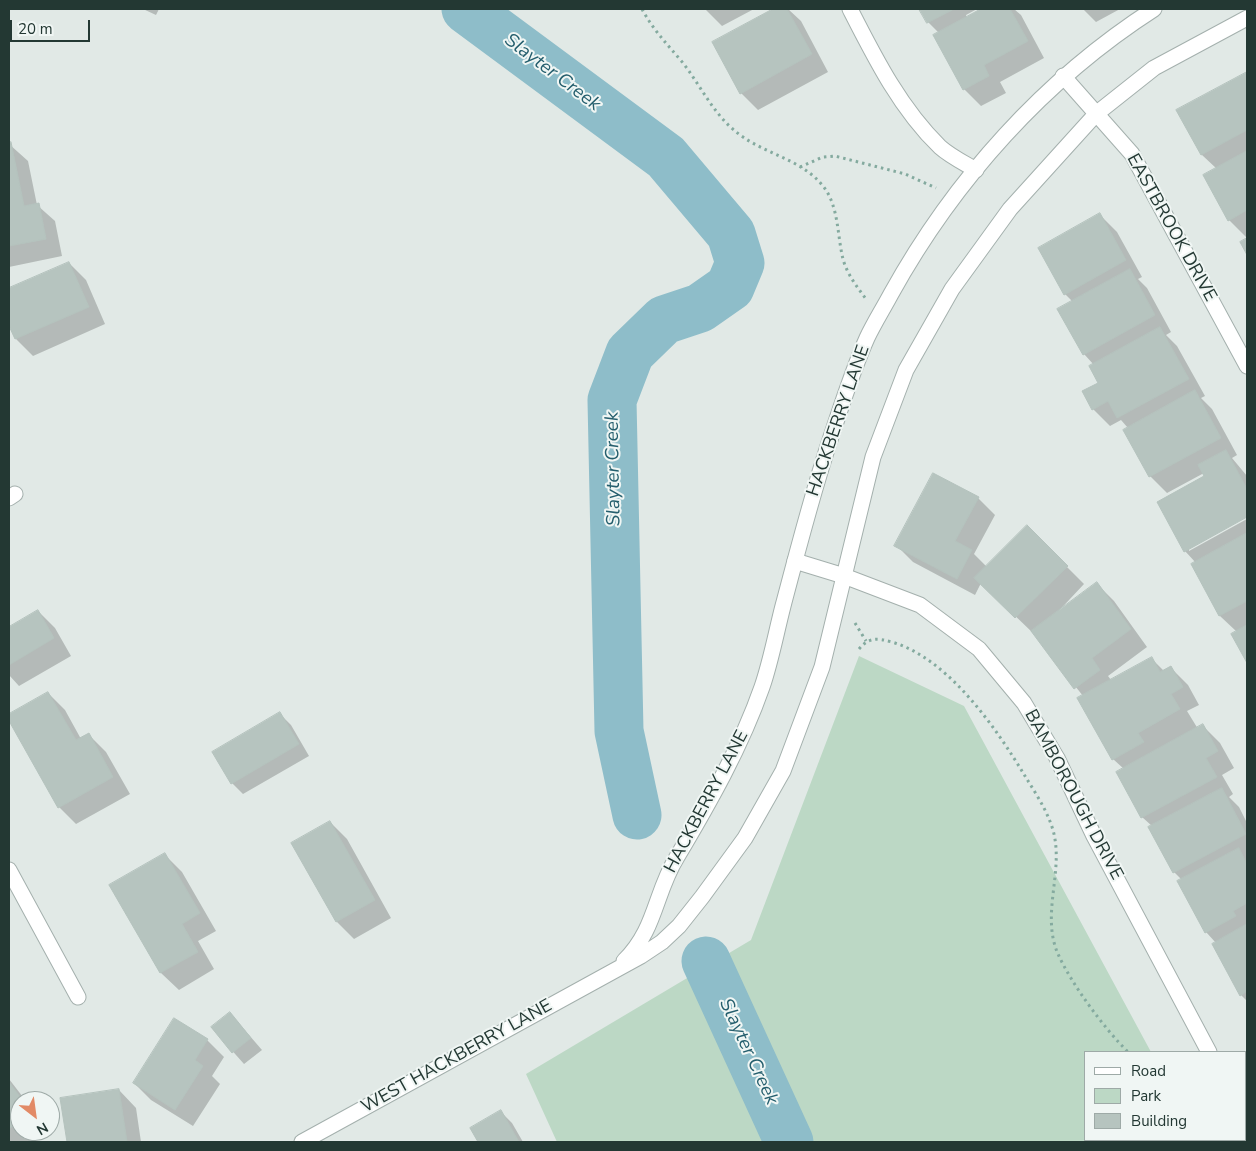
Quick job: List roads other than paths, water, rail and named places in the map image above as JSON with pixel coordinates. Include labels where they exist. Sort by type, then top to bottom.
[{"type":"street","points":[[850,9],[884,77],[916,119],[942,148],[976,170]]},
{"type":"street","name":"HACKBERRY LANE","points":[[613,972],[634,952],[650,926],[669,871],[700,820],[744,732],[763,685],[795,561],[833,430],[868,338],[907,265],[955,195],[1063,76],[1126,26],[1154,9]]},
{"type":"street","points":[[613,972],[662,942],[679,926],[745,838],[783,771],[798,736],[822,667],[873,457],[906,370],[952,289],[1010,209],[1096,114],[1154,68],[1243,16]]},
{"type":"street","name":"EASTBROOK DRIVE","points":[[1063,76],[1132,154],[1247,366]]},
{"type":"street","name":"BAMBOROUGH DRIVE","points":[[795,561],[844,576],[920,605],[979,649],[1024,703],[1057,758],[1094,836],[1208,1051]]},
{"type":"street","points":[[9,870],[78,997]]},
{"type":"street","name":"WEST HACKBERRY LANE","points":[[302,1142],[613,972]]},
{"type":"waterway","name":"Slayter Creek","points":[[466,9],[666,157],[731,234],[740,263],[730,287],[700,308],[664,320],[630,353],[612,400],[619,731],[637,815]]},
{"type":"waterway","name":"Slayter Creek","points":[[706,961],[789,1142]]}]
